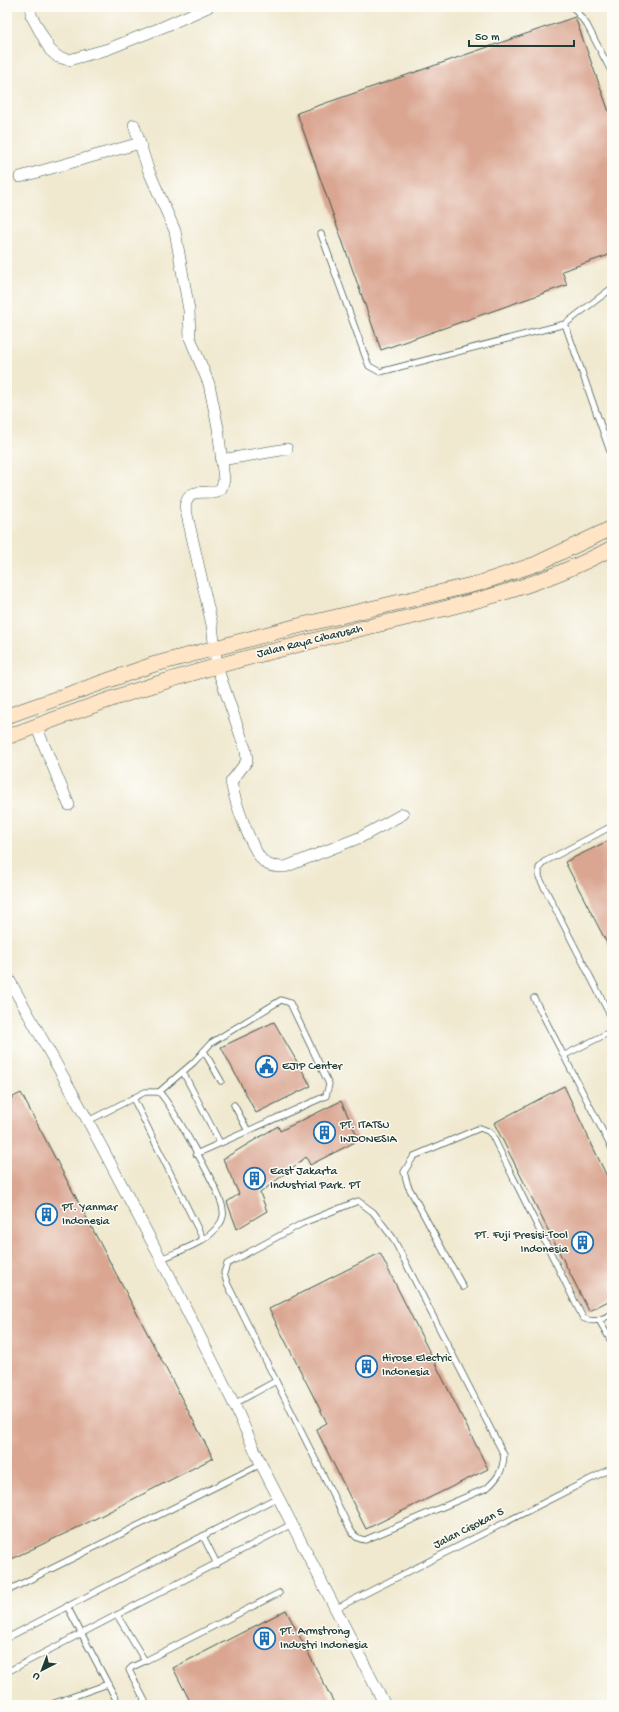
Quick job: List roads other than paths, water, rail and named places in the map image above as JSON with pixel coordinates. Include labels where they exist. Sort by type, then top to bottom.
[{"type":"street","points":[[31,7],[31,15],[50,50],[58,57],[69,60],[108,49],[164,27],[208,7]]},
{"type":"street","points":[[134,125],[148,169],[175,231],[190,310],[190,338],[210,390],[218,428],[224,480],[221,489],[217,492],[194,493],[188,497],[185,506],[216,647],[217,667],[246,751],[247,761],[231,782],[234,798],[257,852],[265,864],[285,868],[361,837],[403,814]]},
{"type":"street","points":[[20,177],[140,143]]},
{"type":"street","points":[[221,460],[287,449]]},
{"type":"street","name":"Jalan Raya Cibarusah","points":[[7,716],[127,673],[216,647],[480,583],[536,564],[612,528]]},
{"type":"street","name":"Jalan Raya Cibarusah","points":[[7,737],[124,694],[217,667],[320,639],[504,594],[578,566],[612,548]]},
{"type":"street","points":[[36,726],[69,805]]},
{"type":"street","points":[[7,976],[88,1121],[161,1259],[234,1404],[261,1464],[385,1705]]},
{"type":"lane","points":[[573,7],[587,25],[611,70],[612,78]]},
{"type":"lane","points":[[322,234],[369,366],[380,372],[565,324],[612,288]]},
{"type":"lane","points":[[565,324],[612,457]]},
{"type":"lane","points":[[612,826],[544,862],[539,868],[539,877],[612,1018]]},
{"type":"lane","points":[[534,998],[565,1055],[612,1149]]},
{"type":"lane","points":[[88,1121],[145,1092],[159,1092],[183,1072],[221,1036],[281,1000],[290,1004],[329,1084],[326,1096],[196,1154]]},
{"type":"lane","points":[[565,1055],[612,1031]]},
{"type":"lane","points":[[204,1051],[221,1081]]},
{"type":"lane","points":[[183,1072],[220,1143]]},
{"type":"lane","points":[[159,1092],[171,1106],[216,1189],[223,1210],[220,1224],[203,1239],[161,1259]]},
{"type":"lane","points":[[133,1098],[203,1239]]},
{"type":"lane","points":[[234,1105],[248,1131]]},
{"type":"lane","points":[[462,1287],[408,1186],[404,1172],[414,1156],[480,1128],[488,1131],[492,1135],[583,1318],[590,1322],[612,1314]]},
{"type":"lane","points":[[358,1201],[373,1212],[393,1238],[504,1455],[503,1468],[498,1478],[487,1488],[366,1540],[360,1540],[355,1537],[350,1529],[276,1381],[227,1283],[224,1273],[227,1264],[303,1223],[358,1201]]},
{"type":"lane","points":[[599,1320],[612,1343]]},
{"type":"lane","points":[[234,1404],[276,1381]]},
{"type":"lane","points":[[7,1591],[261,1464]]},
{"type":"lane","name":"Jalan Cisokan 5","points":[[335,1609],[612,1468]]},
{"type":"lane","points":[[7,1638],[279,1497]]},
{"type":"lane","points":[[7,1672],[292,1524]]},
{"type":"lane","points":[[203,1536],[217,1564]]},
{"type":"lane","points":[[147,1705],[130,1673],[132,1667],[278,1593]]},
{"type":"lane","points":[[67,1606],[119,1705]]},
{"type":"lane","points":[[117,1615],[145,1661]]},
{"type":"lane","points":[[49,1705],[108,1684]]},
{"type":"place","name":"EJIP Center","points":[[266,1067]]},
{"type":"place","name":"PT. ITATSU INDONESIA","points":[[325,1133]]},
{"type":"place","name":"East Jakarta Industrial Park. PT","points":[[255,1179]]},
{"type":"place","name":"PT. Yanmar Indonesia","points":[[46,1215]]},
{"type":"place","name":"PT. Fuji Presisi-Tool Indonesia","points":[[583,1243]]},
{"type":"place","name":"Hirose Electric Indonesia","points":[[367,1366]]},
{"type":"place","name":"PT. Armstrong Industri Indonesia","points":[[265,1639]]}]
